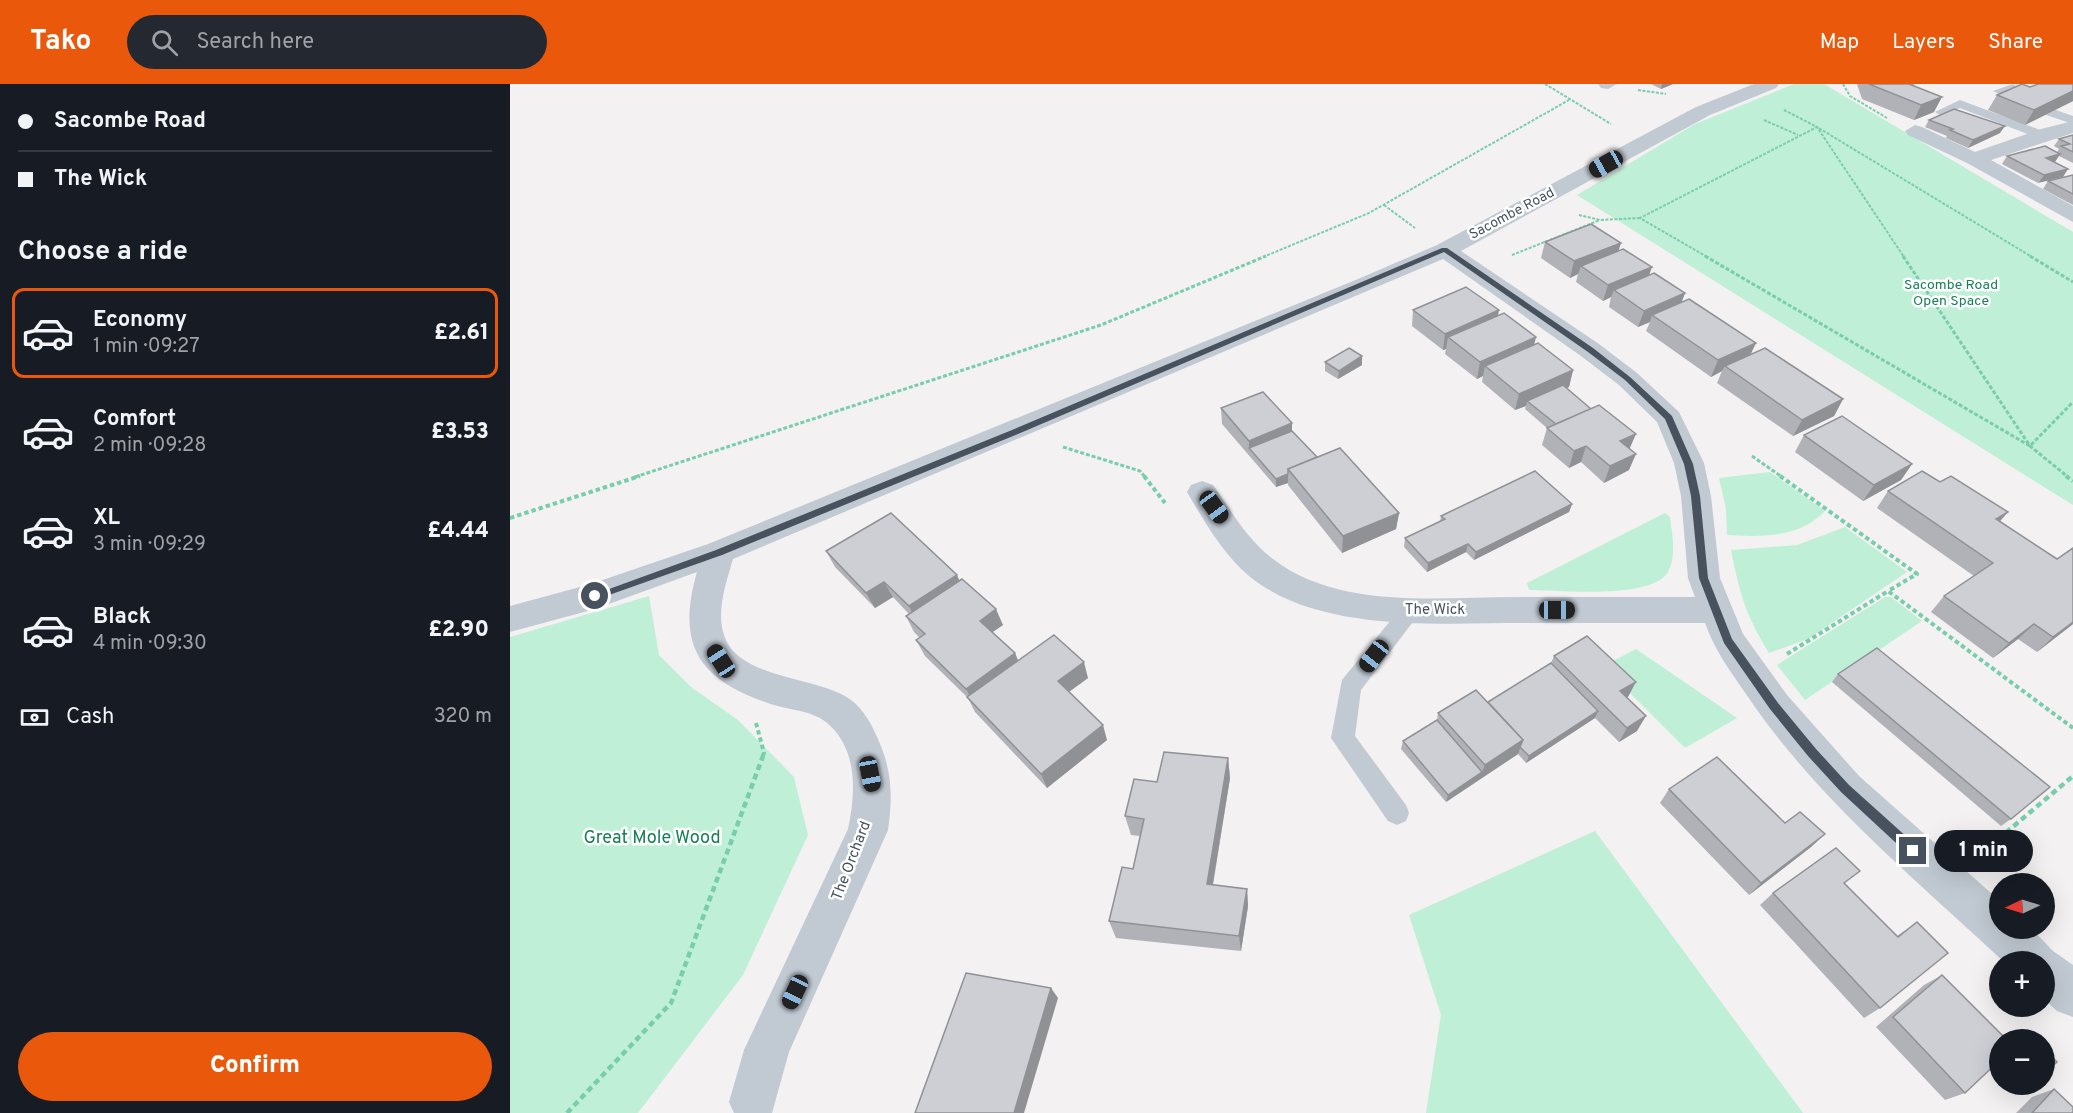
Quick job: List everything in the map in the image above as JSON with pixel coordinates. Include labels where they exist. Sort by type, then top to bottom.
[{"type":"street","name":"Sacombe Road","points":[[510,619],[595,596],[719,552],[1015,432],[1445,250],[1703,111],[1775,96]]},
{"type":"street","points":[[1974,159],[2019,145],[2039,134],[2073,127]]},
{"type":"street","points":[[1915,131],[1974,159],[2073,216]]},
{"type":"street","points":[[1445,250],[1618,372],[1669,418],[1689,464],[1696,496],[1704,578],[1714,610],[1728,640],[1774,706],[1845,788],[2024,951]]},
{"type":"street","name":"The Wick","points":[[1202,492],[1247,553],[1270,574],[1301,589],[1350,605],[1411,610],[1714,610]]},
{"type":"street","name":"The Orchard","points":[[719,552],[704,619],[709,643],[721,661],[743,677],[761,686],[817,700],[838,712],[856,734],[867,756],[874,791],[868,830],[767,1050],[753,1102]]},
{"type":"street","points":[[681,566],[711,588]]},
{"type":"street","points":[[2055,979],[2073,995]]},
{"type":"lane","points":[[2011,87],[1999,91],[2024,101]]},
{"type":"lane","points":[[1941,112],[1960,104],[2039,134]]},
{"type":"lane","points":[[2050,112],[2073,120]]},
{"type":"lane","points":[[1397,813],[1343,738],[1350,687],[1411,610]]},
{"type":"path","points":[[1545,84],[1643,143]]},
{"type":"path","points":[[1844,84],[1850,96],[1858,103],[1915,131]]},
{"type":"path","points":[[1775,96],[1817,127],[2073,282]]},
{"type":"path","points":[[510,518],[1101,325],[1370,213],[1569,100]]},
{"type":"path","points":[[1761,119],[1799,136]]},
{"type":"path","points":[[1530,204],[1600,220],[1640,218],[1817,127]]},
{"type":"path","points":[[1817,127],[2030,446]]},
{"type":"path","points":[[1640,218],[2030,446],[2073,481]]},
{"type":"path","points":[[1475,270],[1600,220]]},
{"type":"path","points":[[2030,446],[2073,402]]},
{"type":"path","points":[[1015,432],[1140,471],[1170,510],[1202,492]]},
{"type":"path","points":[[1747,668],[1775,660],[1810,641],[1917,574],[1752,456]]},
{"type":"path","points":[[1888,591],[2073,728]]},
{"type":"path","points":[[567,1113],[671,1003],[764,753],[743,677]]},
{"type":"path","points":[[1948,882],[2073,776]]},
{"type":"green space","name":"Sacombe Road Open Space","points":[[1794,84],[1824,84],[2073,232],[2073,505],[1577,195],[1695,124]]},
{"type":"green space","points":[[1770,472],[1825,511],[1815,520],[1792,531],[1753,536],[1727,535],[1726,509],[1719,478]]},
{"type":"green space","points":[[1665,513],[1670,517],[1673,552],[1668,572],[1659,581],[1644,587],[1603,592],[1529,590],[1527,583]]},
{"type":"green space","points":[[1845,527],[1907,572],[1808,639],[1769,653],[1744,603],[1731,550],[1797,545]]},
{"type":"green space","name":"Great Mole Wood","points":[[649,596],[659,655],[691,687],[738,720],[794,777],[808,835],[743,975],[638,1113],[510,1113],[510,637]]},
{"type":"green space","points":[[1885,597],[1891,597],[1922,621],[1805,700],[1777,665]]},
{"type":"green space","points":[[1636,649],[1737,718],[1685,748],[1603,666]]},
{"type":"green space","points":[[1595,831],[1803,1113],[1426,1113],[1441,1015],[1409,915]]},
{"type":"building","points":[[1869,84],[1909,84],[1942,97],[1921,105]]},
{"type":"building","points":[[2022,84],[2030,87],[2038,84],[2073,84],[2073,91],[2034,110],[1997,95]]},
{"type":"building","points":[[1954,109],[2005,126],[1973,140],[1929,120]]},
{"type":"building","points":[[2073,135],[2073,152],[2061,146],[2070,144],[2059,139]]},
{"type":"building","points":[[2045,146],[2060,154],[2046,158],[2068,169],[2044,175],[2007,156]]},
{"type":"building","points":[[2073,175],[2073,194],[2048,181]]},
{"type":"building","points":[[1591,224],[1621,243],[1574,261],[1545,242]]},
{"type":"building","points":[[1623,249],[1652,267],[1608,285],[1581,266]]},
{"type":"building","points":[[1654,273],[1685,293],[1644,311],[1614,290]]},
{"type":"building","points":[[1466,287],[1499,310],[1445,334],[1413,310]]},
{"type":"building","points":[[1689,299],[1756,343],[1718,360],[1652,315]]},
{"type":"building","points":[[1504,313],[1536,337],[1480,362],[1448,337]]},
{"type":"building","points":[[1538,343],[1573,370],[1519,394],[1485,366]]},
{"type":"building","points":[[1349,348],[1362,356],[1339,371],[1325,362]]},
{"type":"building","points":[[1765,348],[1843,399],[1802,420],[1725,366]]},
{"type":"building","points":[[1563,385],[1591,409],[1556,424],[1527,401]]},
{"type":"building","points":[[1263,392],[1292,423],[1249,441],[1221,408]]},
{"type":"building","points":[[1599,405],[1636,434],[1620,441],[1636,454],[1610,466],[1586,446],[1574,451],[1547,428]]},
{"type":"building","points":[[1842,416],[1912,464],[1874,485],[1804,435]]},
{"type":"building","points":[[1292,431],[1317,457],[1288,469],[1288,474],[1276,479],[1249,448]]},
{"type":"building","points":[[1340,448],[1399,513],[1343,536],[1288,469]]},
{"type":"building","points":[[1535,471],[1572,504],[1476,552],[1468,544],[1428,563],[1405,538],[1445,519],[1441,516]]},
{"type":"building","points":[[1922,471],[1940,482],[1951,476],[2008,512],[1996,519],[2057,559],[2073,548],[2073,622],[2053,637],[2034,624],[2009,643],[1944,596],[1993,563],[1888,491]]},
{"type":"building","points":[[891,513],[957,575],[909,606],[884,582],[866,593],[826,551]]},
{"type":"building","points":[[962,579],[996,609],[980,621],[1015,653],[966,689],[916,640],[925,634],[906,616]]},
{"type":"building","points":[[1054,635],[1084,662],[1058,681],[1103,725],[1041,774],[967,697]]},
{"type":"building","points":[[1587,636],[1636,682],[1620,691],[1646,716],[1627,728],[1554,656]]},
{"type":"building","points":[[1877,648],[2050,787],[2011,819],[1838,674]]},
{"type":"building","points":[[1551,663],[1598,711],[1529,756],[1520,747],[1523,740],[1488,702]]},
{"type":"building","points":[[1476,690],[1523,740],[1485,765],[1438,713]]},
{"type":"building","points":[[1437,720],[1482,772],[1448,795],[1403,741]]},
{"type":"building","points":[[1164,752],[1228,758],[1207,884],[1247,889],[1239,936],[1109,921],[1122,867],[1133,869],[1144,819],[1125,816],[1134,779],[1157,782]]},
{"type":"building","points":[[1717,757],[1785,823],[1800,812],[1825,834],[1761,883],[1669,789]]},
{"type":"building","points":[[1836,848],[1860,871],[1844,883],[1898,937],[1917,922],[1948,953],[1880,1008],[1773,893]]},
{"type":"building","points":[[966,973],[1051,988],[1014,1113],[915,1113]]},
{"type":"building","points":[[1942,975],[1996,1029],[1989,1029],[1989,1070],[1965,1093],[1893,1017]]},
{"type":"building","points":[[2055,1090],[2073,1107],[2073,1113],[2032,1113],[2048,1095],[2055,1095]]},
{"type":"route","points":[[595,596],[719,552],[1015,432],[1445,250],[1590,350],[1628,379],[1669,418],[1689,464],[1696,496],[1704,578],[1714,610],[1728,640],[1774,706],[1812,753],[1845,788],[1913,851]]}]
